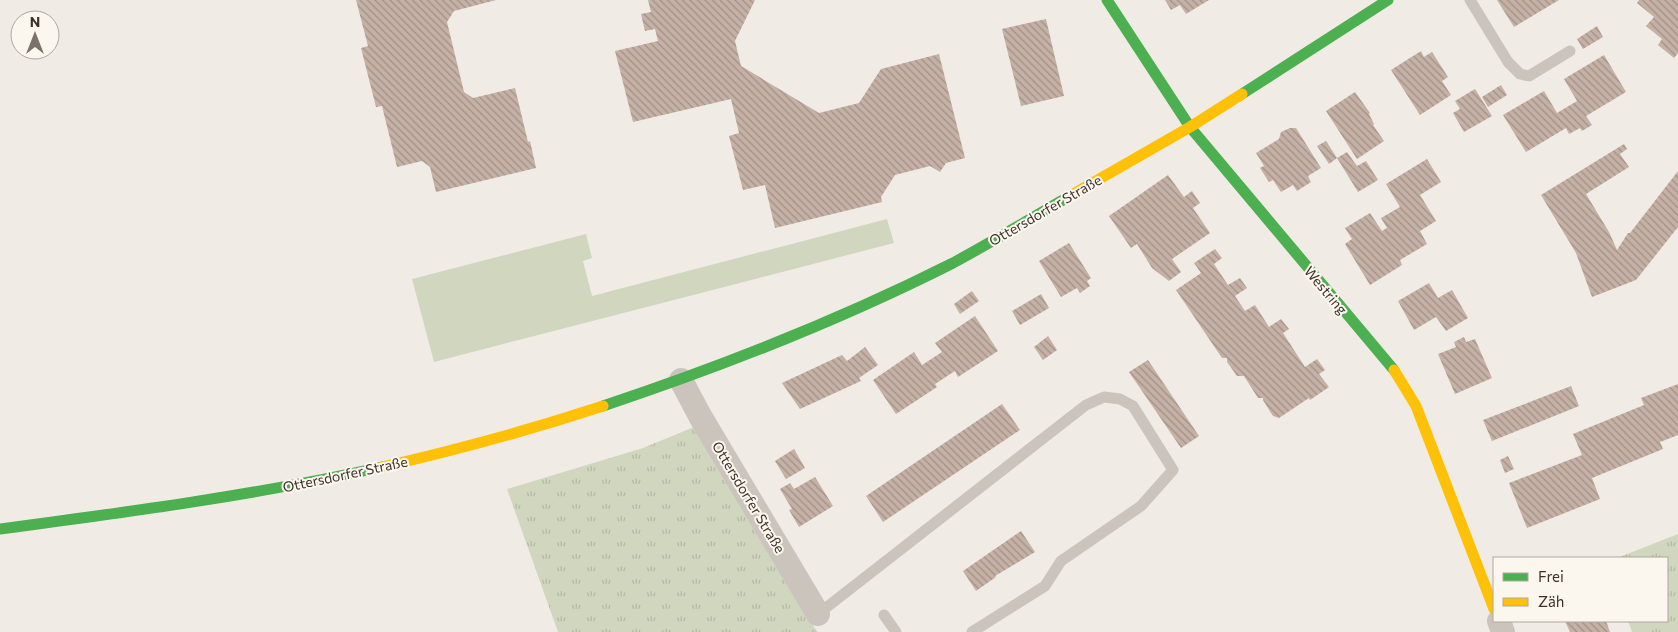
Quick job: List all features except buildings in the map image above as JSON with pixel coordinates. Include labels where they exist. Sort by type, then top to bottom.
[{"type":"street","name":"Westring","points":[[1106,0],[1190,127],[1399,376],[1416,406],[1493,606]]},
{"type":"street","name":"Ottersdorfer Straße","points":[[0,529],[167,507],[322,480],[450,451],[560,420],[682,380],[772,345],[869,303],[954,262],[1190,127],[1388,0]]},
{"type":"street","name":"Ottersdorfer Straße","points":[[682,380],[700,416],[818,614]]},
{"type":"lane","points":[[1470,0],[1508,62],[1520,74],[1529,76],[1570,52]]},
{"type":"lane","points":[[818,614],[1086,405],[1104,397],[1120,399],[1133,406],[1173,470],[1140,506],[1061,561],[1045,586],[972,632]]},
{"type":"lane","points":[[884,615],[896,632]]},
{"type":"green space","points":[[887,219],[894,243],[434,362],[412,279],[586,234],[592,258],[583,261],[592,296]]},
{"type":"green space","points":[[694,427],[817,632],[558,632],[507,489],[643,448]]},
{"type":"green space","points":[[1678,534],[1678,632],[1632,632],[1628,622],[1668,622],[1668,557],[1620,557]]},
{"type":"traffic: fast","points":[[1107,0],[1190,127],[1394,370]]},
{"type":"traffic: fast","points":[[1242,94],[1388,0]]},
{"type":"traffic: fast","points":[[603,406],[737,358],[868,304],[953,263],[1068,197]]},
{"type":"traffic: fast","points":[[0,529],[240,494],[382,467]]},
{"type":"traffic: slow","points":[[1068,197],[1190,127],[1242,94]]},
{"type":"traffic: slow","points":[[1394,370],[1416,406],[1493,606]]},
{"type":"traffic: slow","points":[[382,467],[493,439],[603,406]]}]
